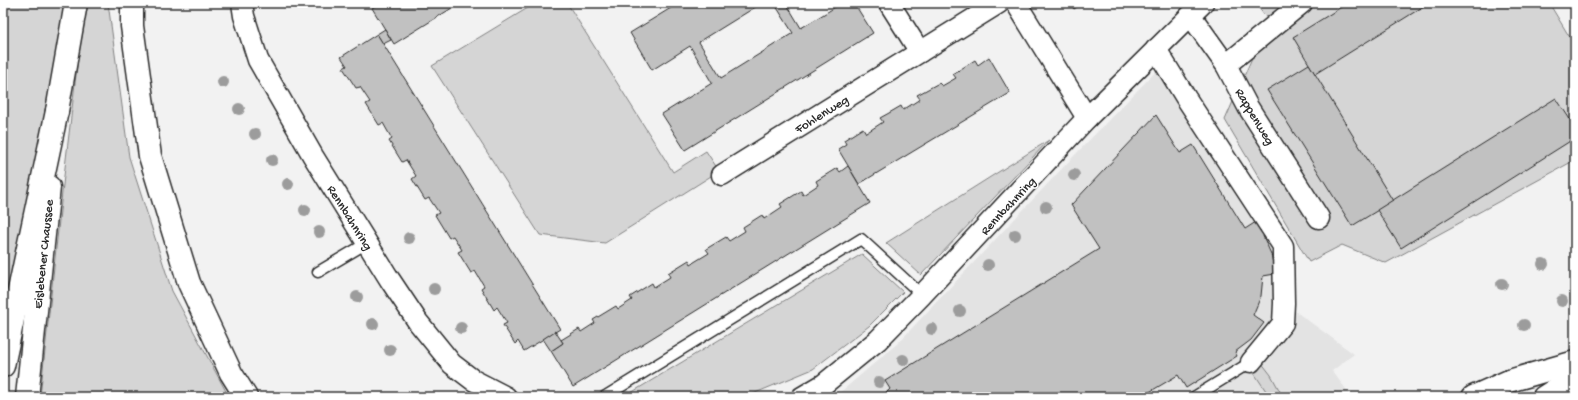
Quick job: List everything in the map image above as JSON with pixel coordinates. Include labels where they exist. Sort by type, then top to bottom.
[{"type":"main road","points":[[3,366],[57,111],[76,3]]},
{"type":"main road","points":[[132,3],[132,26],[150,156],[189,283],[230,373],[246,397]]},
{"type":"main road","name":"Eislebener Chaussee","points":[[27,397],[57,111]]},
{"type":"main road","points":[[1473,397],[1509,381],[1575,362]]},
{"type":"main road","points":[[1544,397],[1575,377]]},
{"type":"street","points":[[889,3],[920,52]]},
{"type":"street","name":"Fohlenweg","points":[[722,175],[999,3]]},
{"type":"street","points":[[1016,3],[1087,118]]},
{"type":"street","points":[[1226,65],[1302,3]]},
{"type":"street","name":"Rennbahnring","points":[[244,4],[244,16],[258,60],[367,243],[418,322],[452,364],[473,380],[506,397]]},
{"type":"street","name":"Rennbahnring","points":[[802,397],[824,384],[878,340],[1087,118],[1197,9]]},
{"type":"street","name":"Rappenweg","points":[[1197,9],[1248,107],[1319,218]]},
{"type":"street","points":[[1156,49],[1186,98],[1283,246],[1283,323],[1251,362]]},
{"type":"lane","points":[[604,397],[861,239],[922,295]]},
{"type":"lane","points":[[318,272],[367,243]]},
{"type":"lane","points":[[1194,397],[1251,362]]},
{"type":"shaded area","points":[[3,3],[72,3],[3,390]]},
{"type":"shaded area","points":[[88,3],[108,3],[129,157],[172,291],[229,397],[40,397],[78,58]]},
{"type":"shaded area","points":[[536,3],[567,3],[673,172],[706,151],[719,171],[605,243],[540,235],[432,66]]},
{"type":"shaded area","points":[[1255,3],[1549,3],[1575,46],[1575,160],[1386,263],[1342,245],[1309,262],[1225,120],[1255,51],[1278,33]]},
{"type":"shaded area","points":[[1164,63],[1283,246],[1284,303],[1354,354],[1332,371],[1352,397],[831,397],[843,390],[898,343],[1072,158]]},
{"type":"shaded area","points":[[1049,140],[921,275],[886,243]]},
{"type":"shaded area","points":[[862,254],[903,292],[869,326],[813,369],[748,396],[624,397]]},
{"type":"shaded area","points":[[1261,362],[1271,375],[1283,397],[1270,397],[1254,373]]},
{"type":"building","points":[[380,3],[460,3],[394,44],[372,8]]},
{"type":"building","points":[[679,3],[762,3],[699,42],[721,78],[793,33],[774,3],[786,3],[801,28],[842,3],[854,3],[873,33],[685,150],[662,114],[712,83],[690,46],[652,70],[630,33]]},
{"type":"building","points":[[1070,3],[1083,3],[1074,9]]},
{"type":"building","points":[[1348,3],[1429,3],[1315,74],[1293,37]]},
{"type":"building","points":[[385,29],[391,40],[383,44],[377,34]]},
{"type":"building","points":[[377,34],[560,329],[524,351],[518,341],[515,344],[503,325],[507,323],[497,307],[494,310],[481,288],[484,286],[475,271],[471,273],[458,252],[462,250],[453,236],[449,238],[435,215],[439,213],[429,198],[425,200],[412,179],[416,176],[406,160],[402,162],[389,141],[392,139],[383,123],[379,125],[366,104],[370,102],[360,87],[356,88],[343,68],[347,66],[341,57]]},
{"type":"building","points":[[989,57],[1010,93],[859,184],[838,149],[846,144],[844,140],[863,128],[866,133],[883,122],[880,118],[901,106],[903,110],[920,99],[917,95],[939,83],[942,86],[956,78],[953,74],[975,60],[978,65]]},
{"type":"building","points":[[1309,64],[1393,201],[1352,226],[1267,90]]},
{"type":"building","points":[[1556,98],[1575,127],[1575,138],[1401,248],[1377,210]]},
{"type":"building","points":[[1156,115],[1180,153],[1193,145],[1245,229],[1259,220],[1268,233],[1263,236],[1271,254],[1275,274],[1263,276],[1261,296],[1253,315],[1264,323],[1251,340],[1235,352],[1237,356],[1186,388],[1178,375],[1141,397],[882,397],[890,389],[885,381],[1099,249],[1071,205]]},
{"type":"building","points":[[848,166],[870,203],[573,387],[551,351],[563,343],[561,340],[579,329],[581,332],[595,323],[593,320],[616,306],[618,309],[632,300],[630,297],[652,283],[654,287],[670,277],[668,273],[689,260],[691,264],[709,253],[706,249],[726,237],[729,241],[745,231],[743,227],[762,215],[764,219],[782,207],[780,204],[801,191],[803,195],[818,185],[816,181],[837,168],[840,172]]},
{"type":"building","points":[[555,331],[563,343],[551,351],[543,339]]}]
